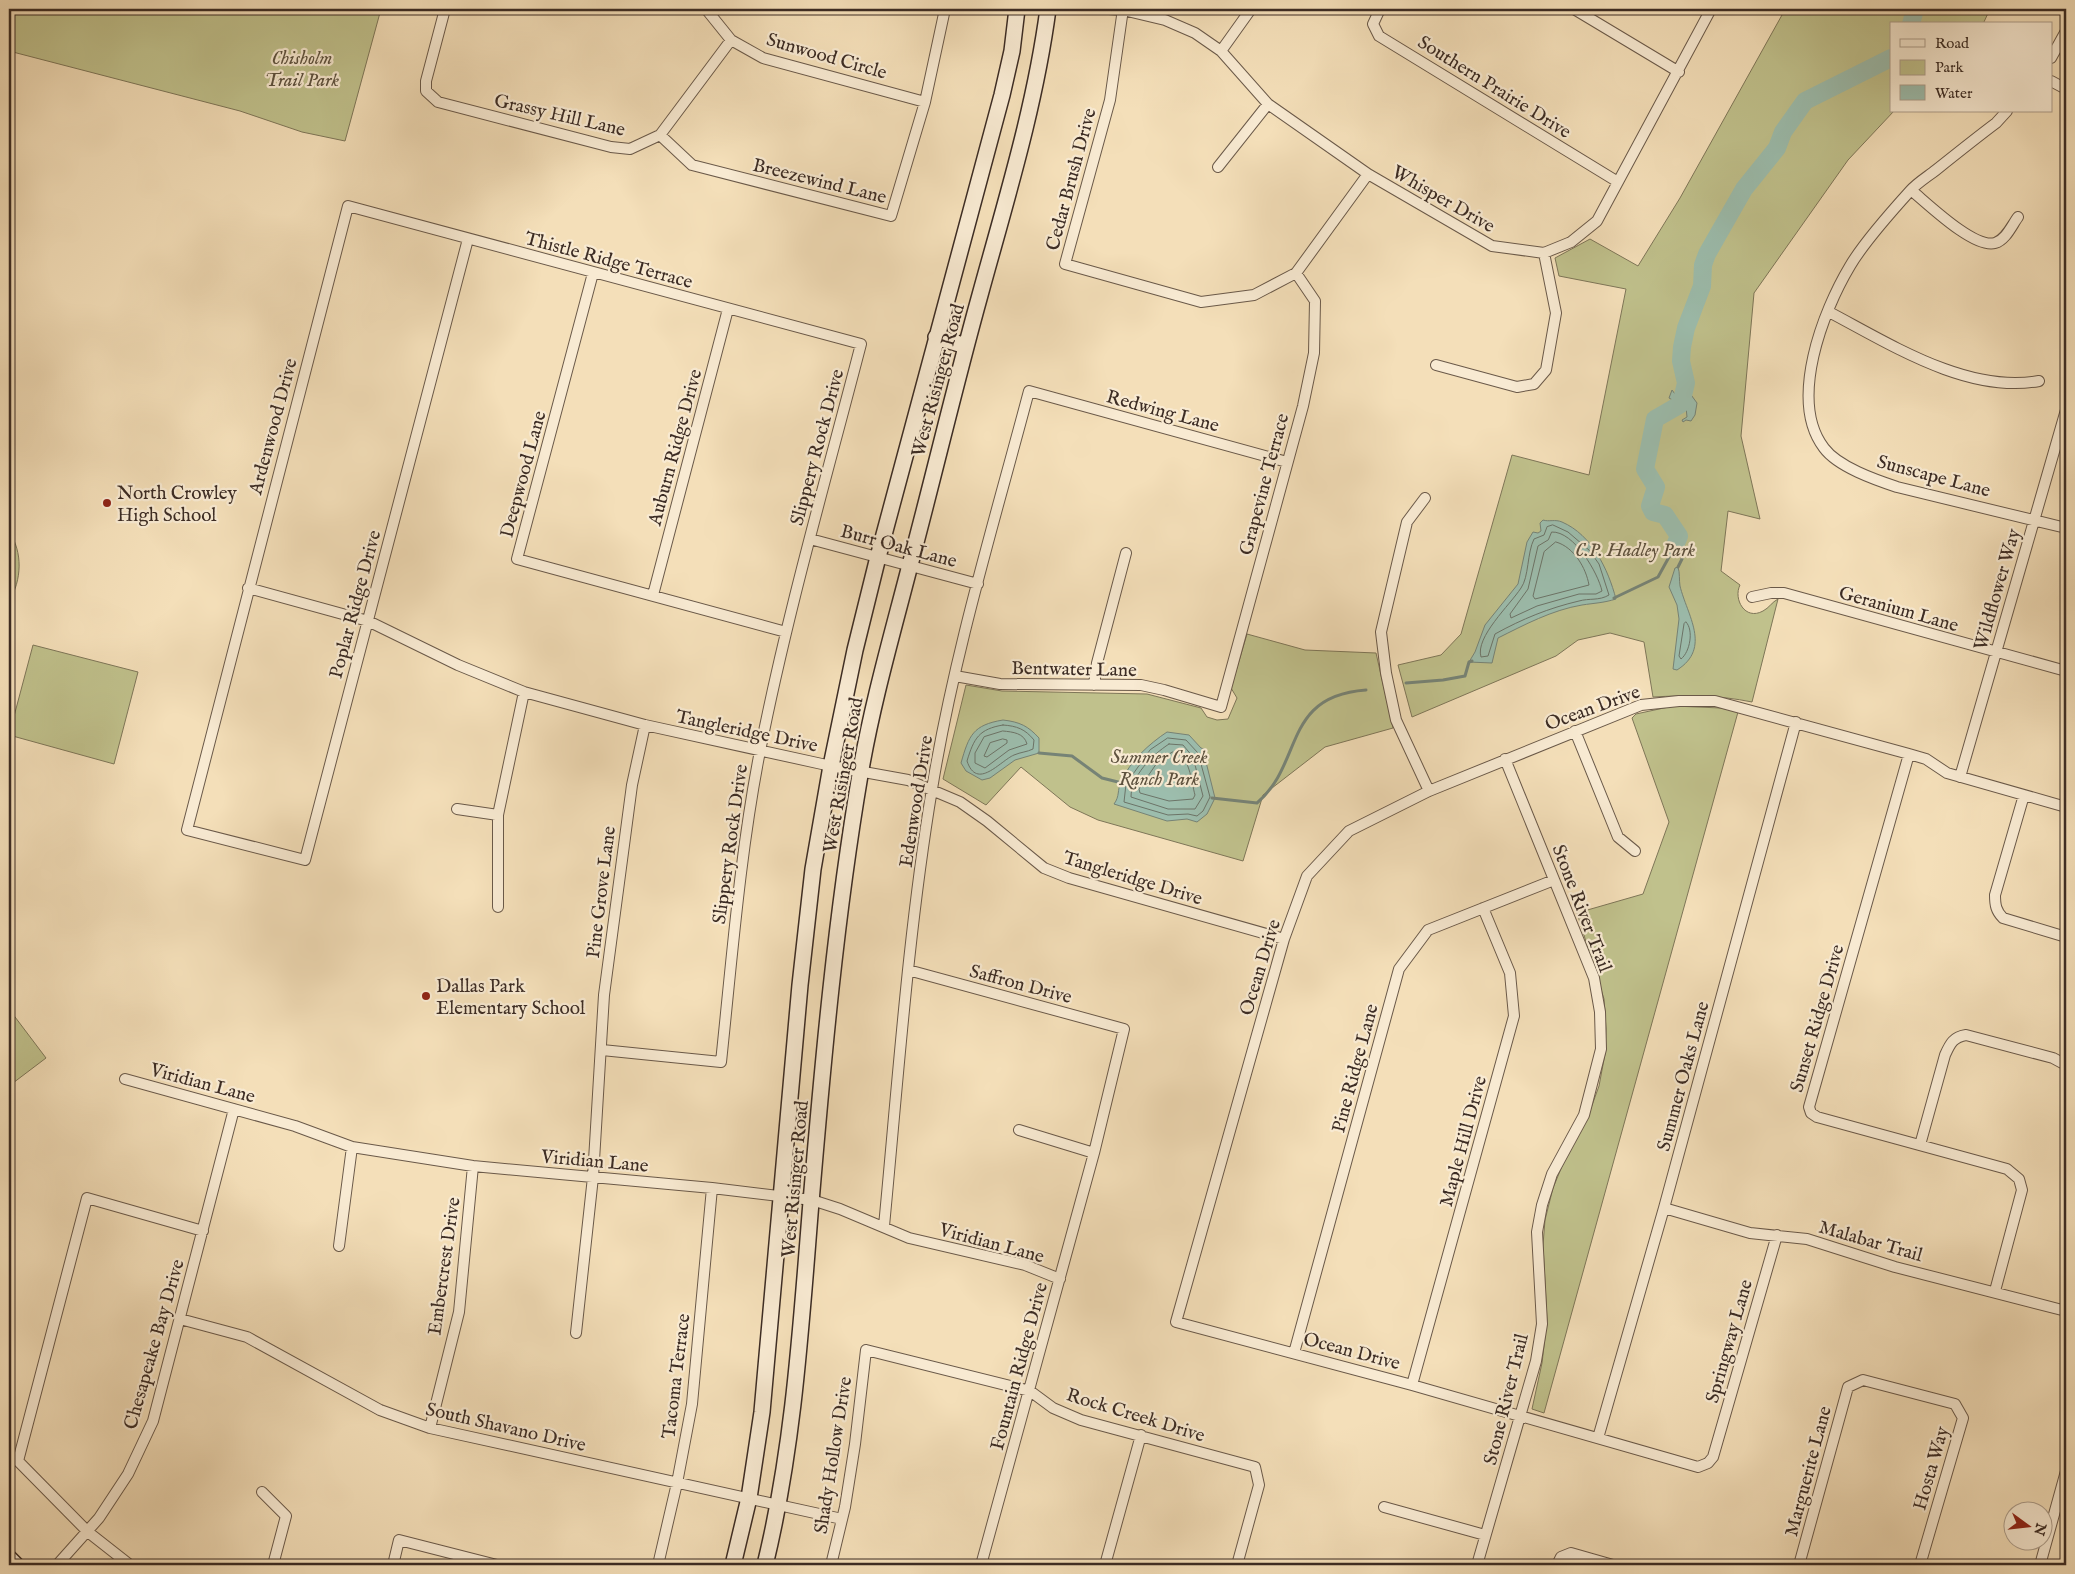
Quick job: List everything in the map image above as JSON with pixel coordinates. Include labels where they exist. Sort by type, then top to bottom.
[{"type":"main road","name":"West Risinger Road","points":[[733,1565],[749,1498],[762,1412],[800,985],[813,869],[831,766],[854,650],[1002,95],[1012,50],[1017,9]]},
{"type":"main road","name":"West Risinger Road","points":[[765,1565],[779,1505],[798,1370],[812,1200],[843,885],[861,771],[887,650],[966,346],[1027,126],[1040,66],[1048,9]]},
{"type":"main road","points":[[936,337],[966,346]]},
{"type":"main road","points":[[9,1558],[16,1565]]},
{"type":"street","name":"Grassy Hill Lane","points":[[446,9],[426,81],[426,91],[438,102],[611,147],[630,149],[660,135],[731,40]]},
{"type":"street","name":"Sunwood Circle","points":[[706,9],[731,40],[763,58],[925,102]]},
{"type":"street","name":"Breezewind Lane","points":[[660,135],[692,165],[891,216],[925,102],[945,9]]},
{"type":"street","name":"Whisper Drive","points":[[1108,9],[1123,9],[1166,20],[1194,33],[1221,51],[1268,104],[1368,174],[1492,246],[1544,253],[1571,242],[1597,221],[1711,9]]},
{"type":"street","name":"Cedar Brush Drive","points":[[1123,9],[1110,100],[1065,264],[1201,302],[1254,295],[1296,273],[1368,174]]},
{"type":"street","points":[[1221,51],[1251,9]]},
{"type":"street","name":"Southern Prairie Drive","points":[[1380,9],[1373,24],[1379,36],[1618,182]]},
{"type":"street","points":[[1574,9],[1678,72]]},
{"type":"street","points":[[2052,56],[2066,31]]},
{"type":"street","points":[[2052,82],[2066,89]]},
{"type":"street","points":[[1218,166],[1268,104]]},
{"type":"street","name":"Sunscape Lane","points":[[2006,112],[1996,123],[1911,190],[1852,264],[1832,299],[1815,354],[1807,405],[1824,448],[1836,459],[1873,479],[1897,487],[2066,528]]},
{"type":"street","points":[[1911,190],[1954,225],[1983,242],[1996,243],[2006,236],[2018,217]]},
{"type":"street","name":"Thistle Ridge Terrace","points":[[348,206],[861,344]]},
{"type":"street","name":"Ardenwood Drive","points":[[186,830],[348,206]]},
{"type":"street","name":"Poplar Ridge Drive","points":[[186,830],[305,860],[468,239]]},
{"type":"street","points":[[1436,365],[1517,387],[1534,384],[1546,370],[1556,313],[1544,253]]},
{"type":"street","name":"Deepwood Lane","points":[[593,272],[517,559],[786,632]]},
{"type":"street","name":"Grapevine Terrace","points":[[1221,707],[1303,406],[1314,353],[1315,301],[1296,273]]},
{"type":"street","name":"Auburn Ridge Drive","points":[[653,595],[728,309]]},
{"type":"street","points":[[1829,312],[1903,351],[1956,373],[2012,384],[2039,381]]},
{"type":"street","name":"Slippery Rock Drive","points":[[602,1050],[721,1062],[742,858],[760,751],[786,632],[861,344]]},
{"type":"street","name":"Redwing Lane","points":[[1029,391],[1287,462]]},
{"type":"street","name":"Edenwood Drive","points":[[884,1226],[908,970],[932,789],[955,676],[1029,391]]},
{"type":"street","name":"Wildflower Way","points":[[1960,777],[2066,410]]},
{"type":"street","points":[[1425,498],[1407,522],[1381,632],[1396,720],[1429,791]]},
{"type":"street","name":"Burr Oak Lane","points":[[810,539],[978,584]]},
{"type":"street","points":[[1094,684],[1097,663],[1126,553]]},
{"type":"street","name":"Tangleridge Drive","points":[[248,588],[368,620],[458,665],[524,692],[645,725],[831,766],[908,780],[960,802],[987,821],[1044,868],[1078,881],[1284,939]]},
{"type":"street","name":"Geranium Lane","points":[[1752,597],[1771,593],[1784,593],[2066,672]]},
{"type":"street","name":"Bentwater Lane","points":[[955,676],[1000,684],[1141,685],[1221,707]]},
{"type":"street","points":[[498,907],[498,815],[524,692]]},
{"type":"street","name":"Ocean Drive","points":[[1712,1457],[1708,1464],[1698,1467],[1412,1385],[1176,1322],[1284,939],[1307,876],[1349,831],[1429,791],[1642,705],[1679,701],[1716,701],[1796,722],[1926,759],[1947,773],[2066,807]]},
{"type":"street","name":"Summer Oaks Lane","points":[[1598,1438],[1664,1208],[1796,722]]},
{"type":"street","name":"Pine Grove Lane","points":[[576,1333],[593,1177],[604,995],[632,785],[645,725]]},
{"type":"street","points":[[1575,732],[1618,837],[1635,851]]},
{"type":"street","name":"Sunset Ridge Drive","points":[[1909,754],[1809,1107],[1811,1113],[1817,1117],[2007,1169],[2020,1179],[2022,1190],[1995,1291]]},
{"type":"street","name":"Stone River Trail","points":[[1477,1565],[1536,1361],[1542,1324],[1537,1232],[1542,1205],[1552,1174],[1584,1115],[1601,1049],[1600,1012],[1594,978],[1505,759]]},
{"type":"street","points":[[2024,795],[1995,895],[1995,904],[1998,913],[2003,918],[2066,937]]},
{"type":"street","points":[[456,809],[498,815]]},
{"type":"street","name":"Pine Ridge Lane","points":[[1294,1353],[1399,969],[1428,930],[1554,880]]},
{"type":"street","name":"Maple Hill Drive","points":[[1412,1385],[1514,1016],[1510,973],[1483,908]]},
{"type":"street","name":"Saffron Drive","points":[[908,970],[1124,1029]]},
{"type":"street","name":"Fountain Ridge Drive","points":[[981,1565],[1094,1153],[1124,1029]]},
{"type":"street","points":[[1920,1145],[1945,1055],[1951,1043],[1957,1037],[1966,1035],[1975,1037],[2053,1058],[2066,1065]]},
{"type":"street","name":"Viridian Lane","points":[[125,1079],[296,1126],[352,1147],[473,1166],[712,1188],[812,1200],[884,1226],[909,1238],[1025,1266],[1060,1280]]},
{"type":"street","name":"Chesapeake Bay Drive","points":[[57,1565],[88,1532],[128,1474],[153,1421],[234,1109]]},
{"type":"street","points":[[1019,1130],[1094,1153]]},
{"type":"street","points":[[339,1246],[352,1147]]},
{"type":"street","name":"Embercrest Drive","points":[[430,1428],[459,1312],[473,1166]]},
{"type":"street","name":"Tacoma Terrace","points":[[658,1565],[677,1483],[692,1404],[712,1188]]},
{"type":"street","points":[[130,1565],[88,1532],[18,1461],[87,1198],[203,1231]]},
{"type":"street","name":"Malabar Trail","points":[[1664,1208],[1750,1233],[1807,1239],[1895,1267],[2066,1310]]},
{"type":"street","name":"Springway Lane","points":[[1712,1457],[1777,1235]]},
{"type":"street","name":"South Shavano Drive","points":[[180,1318],[247,1337],[380,1410],[430,1428],[842,1519]]},
{"type":"street","name":"Rock Creek Drive","points":[[866,1350],[1030,1391],[1064,1414],[1254,1468],[1259,1485],[1237,1565]]},
{"type":"street","name":"Shady Hollow Drive","points":[[831,1565],[842,1519],[855,1444],[866,1350]]},
{"type":"street","name":"Hosta Way","points":[[1848,1387],[1863,1380],[1955,1404],[1963,1418],[1920,1565]]},
{"type":"street","name":"Marguerite Lane","points":[[1799,1565],[1848,1387]]},
{"type":"street","points":[[1105,1565],[1142,1435]]},
{"type":"street","points":[[2040,1565],[2066,1471]]},
{"type":"street","points":[[262,1492],[286,1516],[273,1565]]},
{"type":"street","points":[[1384,1507],[1486,1535]]},
{"type":"street","points":[[393,1565],[399,1540],[497,1565]]},
{"type":"street","points":[[1558,1565],[1561,1556],[1571,1553],[1613,1565]]},
{"type":"green space","name":"Chisholm Trail Park","points":[[9,9],[381,9],[345,141],[302,132],[240,111],[9,51]]},
{"type":"green space","name":"C.P. Hadley Park","points":[[1771,9],[1990,9],[1984,22],[1890,22],[1890,112],[1893,112],[1848,160],[1754,293],[1741,436],[1760,519],[1728,511],[1721,571],[1740,585],[1738,591],[1739,602],[1746,611],[1757,613],[1763,611],[1778,599],[1752,702],[1702,696],[1653,697],[1644,642],[1610,633],[1578,640],[1556,656],[1412,717],[1398,665],[1441,655],[1461,634],[1512,455],[1589,475],[1626,289],[1559,276],[1555,258],[1590,239],[1638,266],[1680,198],[1782,15]]},
{"type":"green space","points":[[9,531],[17,548],[19,566],[16,584],[9,602]]},
{"type":"green space","name":"Summer Creek Ranch Park","points":[[1247,634],[1305,650],[1376,653],[1393,728],[1325,747],[1263,795],[1243,861],[1098,820],[1070,807],[1021,767],[986,805],[943,779],[966,685],[1002,691],[1147,694],[1201,708],[1207,717],[1217,720],[1228,719],[1237,698],[1231,688]]},
{"type":"green space","points":[[33,645],[138,672],[114,764],[9,735]]},
{"type":"green space","points":[[1673,706],[1721,708],[1738,712],[1544,1413],[1532,1409],[1542,1363],[1547,1320],[1543,1245],[1545,1220],[1553,1188],[1565,1159],[1587,1119],[1599,1086],[1605,1054],[1604,999],[1577,913],[1643,894],[1669,822],[1632,718],[1636,714]]},
{"type":"green space","points":[[9,1009],[46,1058],[9,1086]]},
{"type":"water","points":[[1672,390],[1678,398],[1685,390],[1689,392],[1697,403],[1695,415],[1691,421],[1686,420],[1683,422],[1682,420],[1687,417],[1686,407],[1682,406],[1671,414],[1677,405],[1676,402],[1669,398]]},
{"type":"water","points":[[1543,520],[1562,522],[1582,535],[1603,565],[1616,599],[1571,607],[1538,618],[1498,638],[1492,663],[1469,662],[1475,652],[1485,625],[1518,584],[1527,542],[1533,532],[1538,533],[1541,531],[1540,523]]},
{"type":"water","points":[[1678,567],[1680,586],[1694,631],[1695,641],[1693,652],[1677,670],[1673,669],[1679,619],[1677,605],[1669,587],[1675,568]]},
{"type":"water","points":[[1003,720],[1023,725],[1035,734],[1039,738],[1039,753],[1015,760],[990,778],[982,780],[966,771],[961,763],[967,745],[970,738],[979,728]]},
{"type":"water","points":[[1167,732],[1189,735],[1201,748],[1207,750],[1204,754],[1215,798],[1207,814],[1197,822],[1187,819],[1167,821],[1114,804],[1121,782],[1129,767],[1153,742]]},
{"type":"waterway","points":[[1912,22],[1915,9]]},
{"type":"waterway","points":[[1674,548],[1679,536],[1665,515],[1653,512],[1650,506],[1656,487],[1645,469],[1655,419],[1681,404],[1686,383],[1681,361],[1682,347],[1686,328],[1702,286],[1703,265],[1707,254],[1744,189],[1777,148],[1783,132],[1805,101],[1890,58]]},
{"type":"waterway","points":[[1677,543],[1682,548],[1682,559],[1678,567]]},
{"type":"waterway","points":[[1614,598],[1658,577],[1674,548]]},
{"type":"waterway","points":[[1406,683],[1465,676],[1469,662],[1472,661]]},
{"type":"waterway","points":[[1212,798],[1257,803],[1272,787],[1307,718],[1320,705],[1339,695],[1366,690]]},
{"type":"waterway","points":[[1039,753],[1072,756],[1102,778],[1122,783]]},
{"type":"place","name":"North Crowley High School","points":[[107,503]]},
{"type":"place","name":"Dallas Park Elementary School","points":[[426,996]]}]
